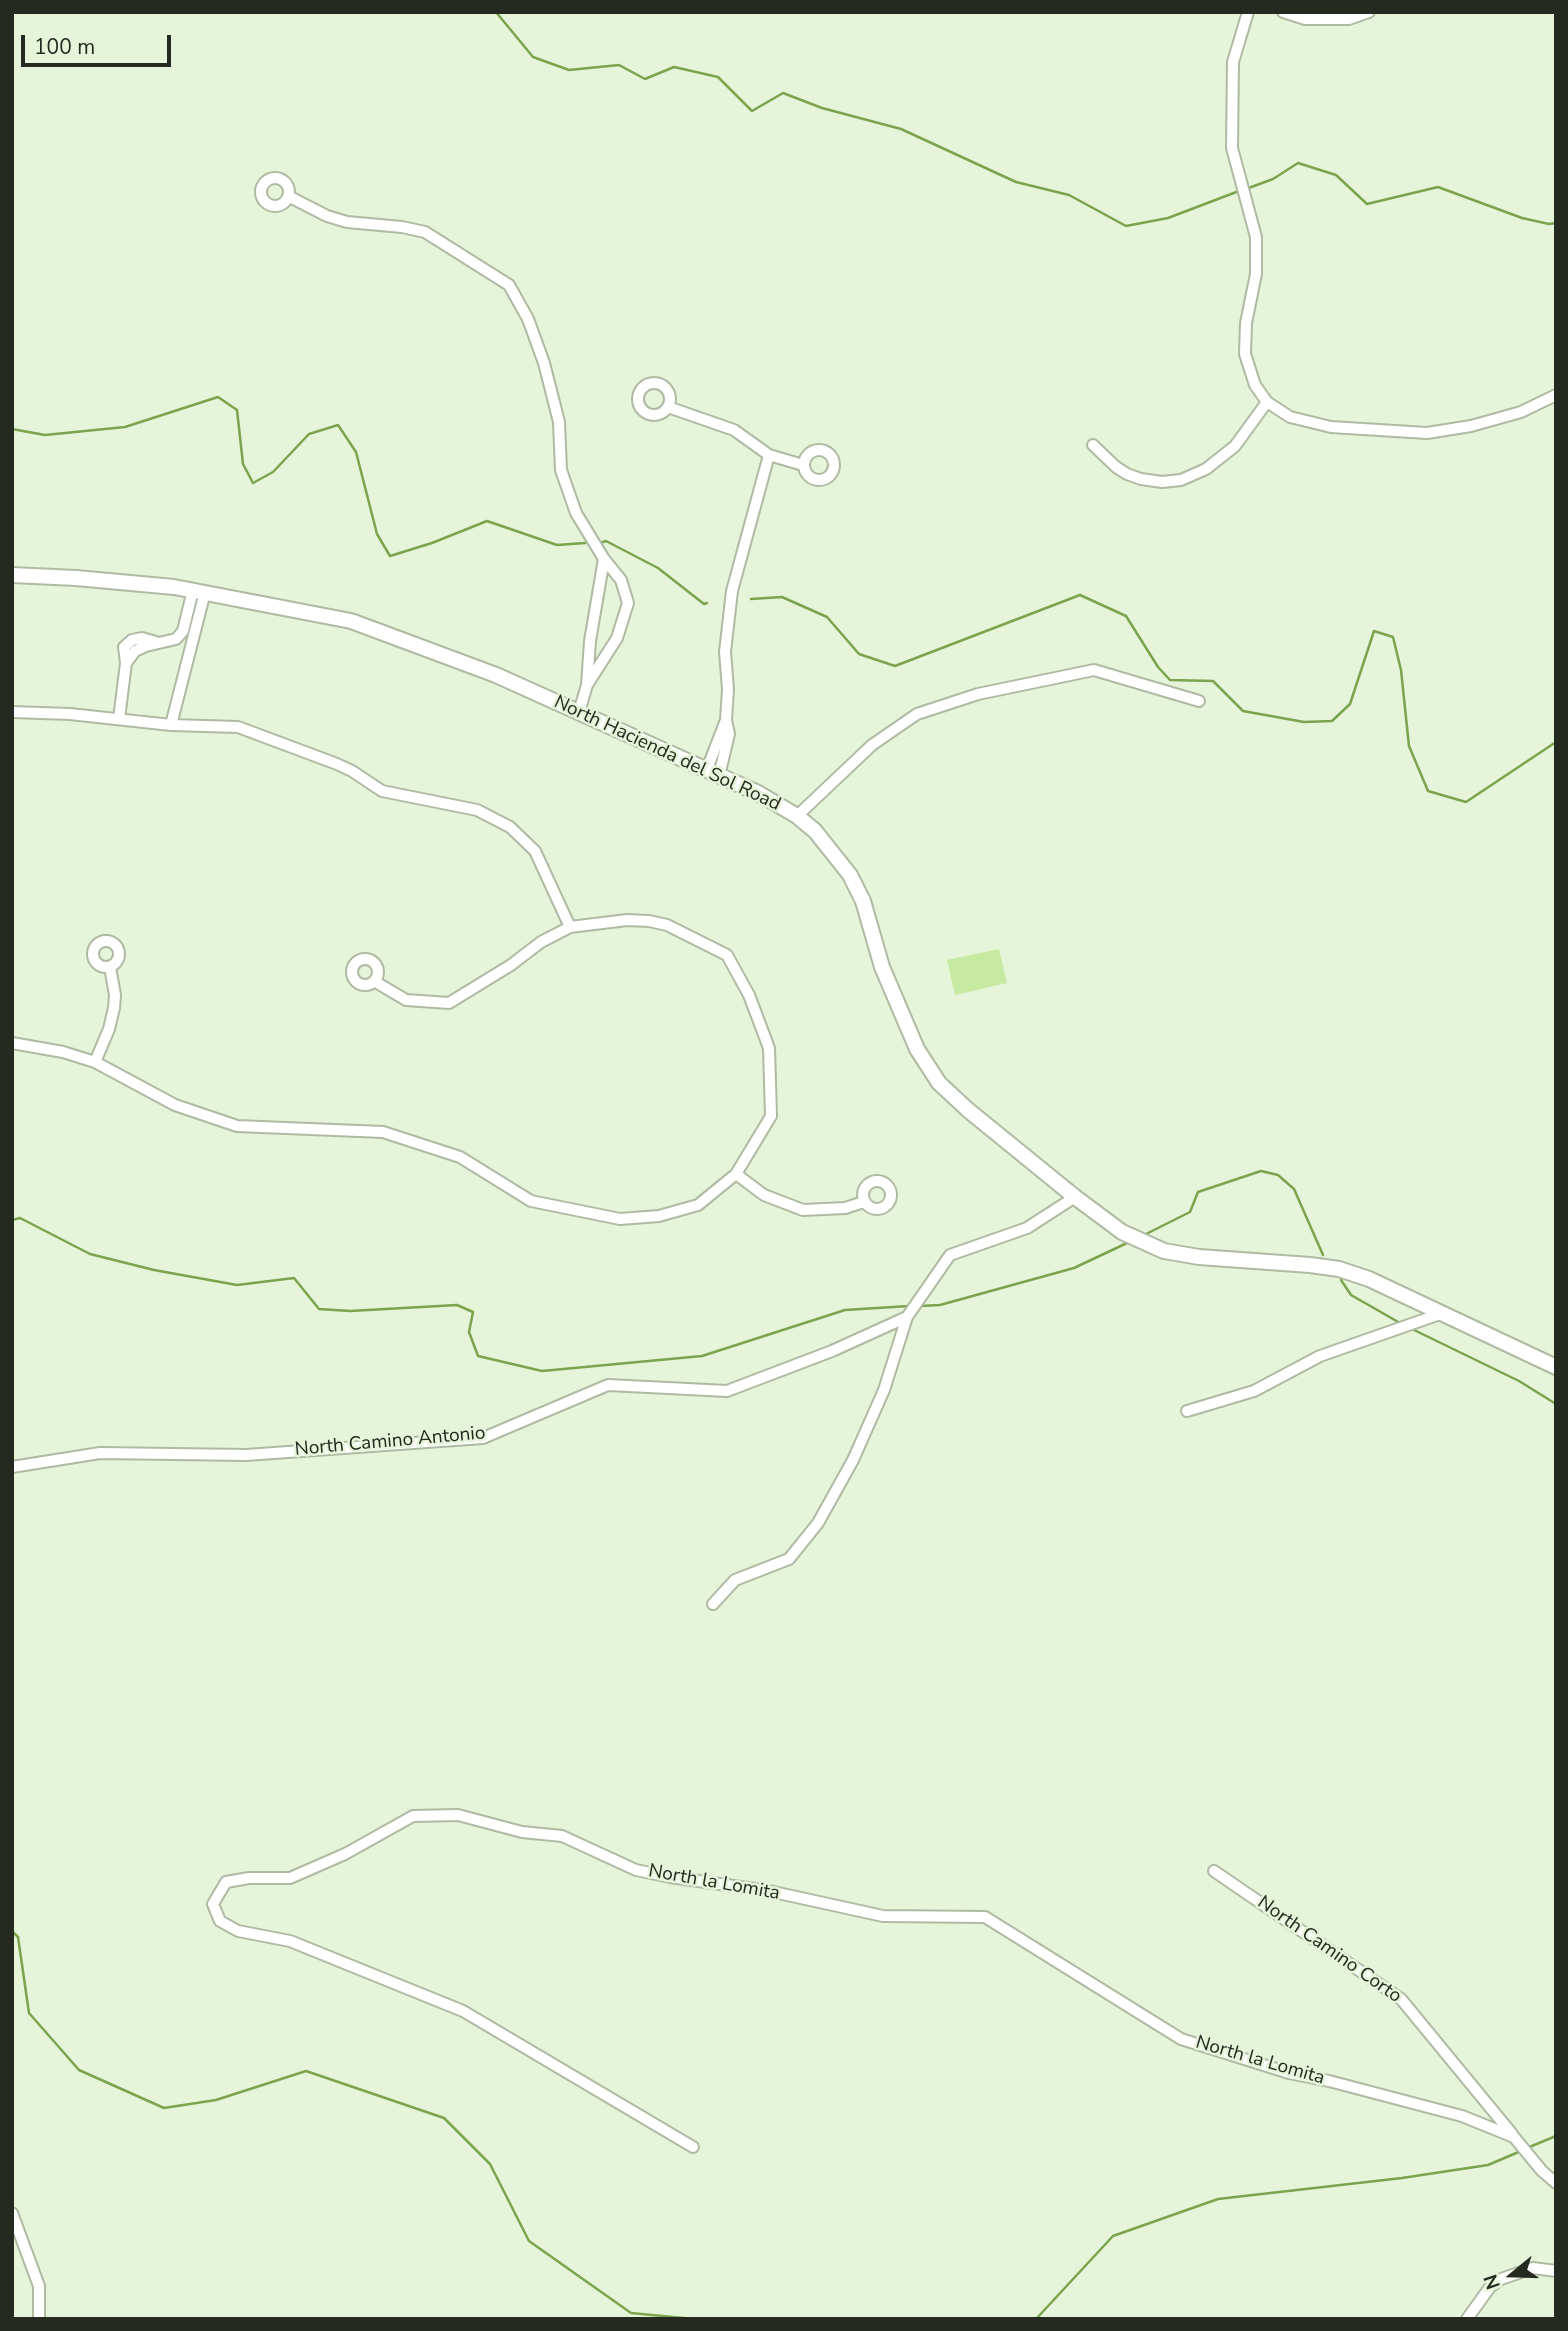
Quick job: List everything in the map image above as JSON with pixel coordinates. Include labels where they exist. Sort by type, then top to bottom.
[{"type":"street","points":[[1248,12],[1233,62],[1233,148],[1256,237],[1256,274],[1246,323],[1245,354],[1255,385],[1267,402],[1290,417],[1331,427],[1427,433],[1471,426],[1521,412],[1556,395]]},
{"type":"street","points":[[1283,12],[1305,19],[1349,19],[1369,12]]},
{"type":"street","points":[[288,196],[327,216],[347,222],[425,232],[509,285],[528,319],[544,363],[559,422],[561,470],[576,513],[604,559],[621,580],[628,603],[617,638],[587,685]]},
{"type":"street","points":[[1093,445],[1127,474],[1162,482],[1181,480],[1206,469],[1235,446],[1267,402]]},
{"type":"street","points":[[668,407],[734,430],[769,455],[803,465]]},
{"type":"street","points":[[713,772],[730,734],[726,720],[728,690],[725,652],[732,591],[769,455]]},
{"type":"street","points":[[579,712],[587,685],[590,641],[604,559]]},
{"type":"street","name":"North Hacienda del Sol Road","points":[[12,575],[76,578],[199,591],[351,621],[496,675],[758,793],[797,816],[815,831],[850,875],[863,901],[882,967],[907,1026],[917,1049],[939,1083],[968,1110],[1122,1232],[1164,1251],[1199,1257],[1339,1269],[1370,1279],[1556,1367]]},
{"type":"street","points":[[119,719],[127,663],[135,651],[176,639],[183,631],[199,591]]},
{"type":"street","points":[[171,725],[199,591]]},
{"type":"street","points":[[797,816],[872,745],[917,714],[978,694],[1094,670],[1199,701]]},
{"type":"street","points":[[12,712],[70,714],[171,725],[238,727],[337,764],[382,791],[477,810],[510,827],[535,850],[570,927]]},
{"type":"street","points":[[12,1043],[63,1052],[95,1062],[175,1104],[228,1123],[312,1130],[383,1132],[460,1157],[531,1201],[620,1219],[659,1216],[698,1205],[736,1174],[771,1116],[769,1048],[749,995],[727,955],[667,925],[649,921],[616,920],[570,927],[541,942],[511,965],[449,1003],[406,1000],[374,981]]},
{"type":"street","points":[[95,1062],[110,1030],[114,1008],[115,995],[110,967]]},
{"type":"street","points":[[736,1174],[764,1195],[803,1210],[845,1208],[864,1202]]},
{"type":"street","points":[[713,1604],[734,1580],[789,1559],[818,1523],[853,1461],[879,1402],[907,1317],[950,1255],[1027,1228],[1075,1197]]},
{"type":"street","points":[[1187,1411],[1254,1391],[1320,1356],[1440,1314]]},
{"type":"street","name":"North Camino Antonio","points":[[12,1467],[100,1453],[246,1455],[483,1437],[608,1385],[727,1391],[832,1351],[907,1317]]},
{"type":"street","name":"North la Lomita","points":[[693,2147],[463,2011],[289,1941],[238,1931],[220,1921],[213,1904],[226,1882],[249,1878],[290,1878],[345,1854],[413,1816],[458,1815],[522,1832],[562,1836],[636,1870],[670,1877],[769,1891],[883,1916],[985,1916],[1181,2039],[1289,2073],[1462,2116],[1514,2137],[1542,2171],[1556,2183]]},
{"type":"street","name":"North Camino Corto","points":[[1214,1871],[1401,1998],[1514,2137]]},
{"type":"street","points":[[12,2213],[39,2286],[39,2319]]},
{"type":"street","points":[[1467,2319],[1490,2287],[1501,2279],[1533,2268],[1556,2271]]},
{"type":"green space","points":[[999,949],[1007,983],[955,995],[947,960]]},
{"type":"waterway","points":[[496,12],[533,57],[569,70],[619,65],[645,79],[674,67],[718,77],[752,111],[783,93],[822,108],[901,129],[1016,182],[1069,195],[1126,226],[1168,218],[1239,191]]},
{"type":"waterway","points":[[1246,189],[1273,179],[1298,163],[1336,175],[1367,204],[1438,187],[1522,218],[1556,223]]},
{"type":"waterway","points":[[12,429],[45,435],[125,427],[218,397],[237,410],[243,464],[253,483],[273,472],[309,434],[338,425],[356,452],[377,534],[390,556],[487,521],[557,545],[585,543]]},
{"type":"waterway","points":[[603,542],[606,541],[658,568],[704,604],[707,603]]},
{"type":"waterway","points":[[751,599],[782,597],[827,617],[859,654],[895,666],[1080,595],[1126,616],[1158,667],[1170,680],[1213,681],[1243,711],[1304,722],[1332,721],[1350,704],[1374,631],[1393,637],[1401,670],[1409,746],[1428,791],[1466,802],[1556,742]]},
{"type":"waterway","points":[[1146,1234],[1190,1212],[1198,1192],[1261,1171],[1278,1175],[1294,1189],[1323,1255]]},
{"type":"waterway","points":[[12,1220],[20,1218],[90,1254],[154,1270],[237,1285],[294,1278],[319,1309],[350,1311],[457,1305],[473,1312],[469,1332],[478,1356],[542,1371],[702,1356],[845,1310],[909,1306]]},
{"type":"waterway","points":[[919,1306],[940,1305],[1074,1268],[1127,1243]]},
{"type":"waterway","points":[[1341,1280],[1351,1295],[1400,1323]]},
{"type":"waterway","points":[[1412,1329],[1519,1381],[1556,1404]]},
{"type":"waterway","points":[[12,1931],[18,1937],[29,2013],[79,2070],[164,2108],[216,2100],[306,2071],[444,2118],[490,2164],[529,2241],[631,2313],[694,2319]]},
{"type":"waterway","points":[[1527,2148],[1556,2136]]},
{"type":"waterway","points":[[1036,2319],[1113,2236],[1218,2199],[1402,2178],[1488,2165],[1521,2151]]}]
